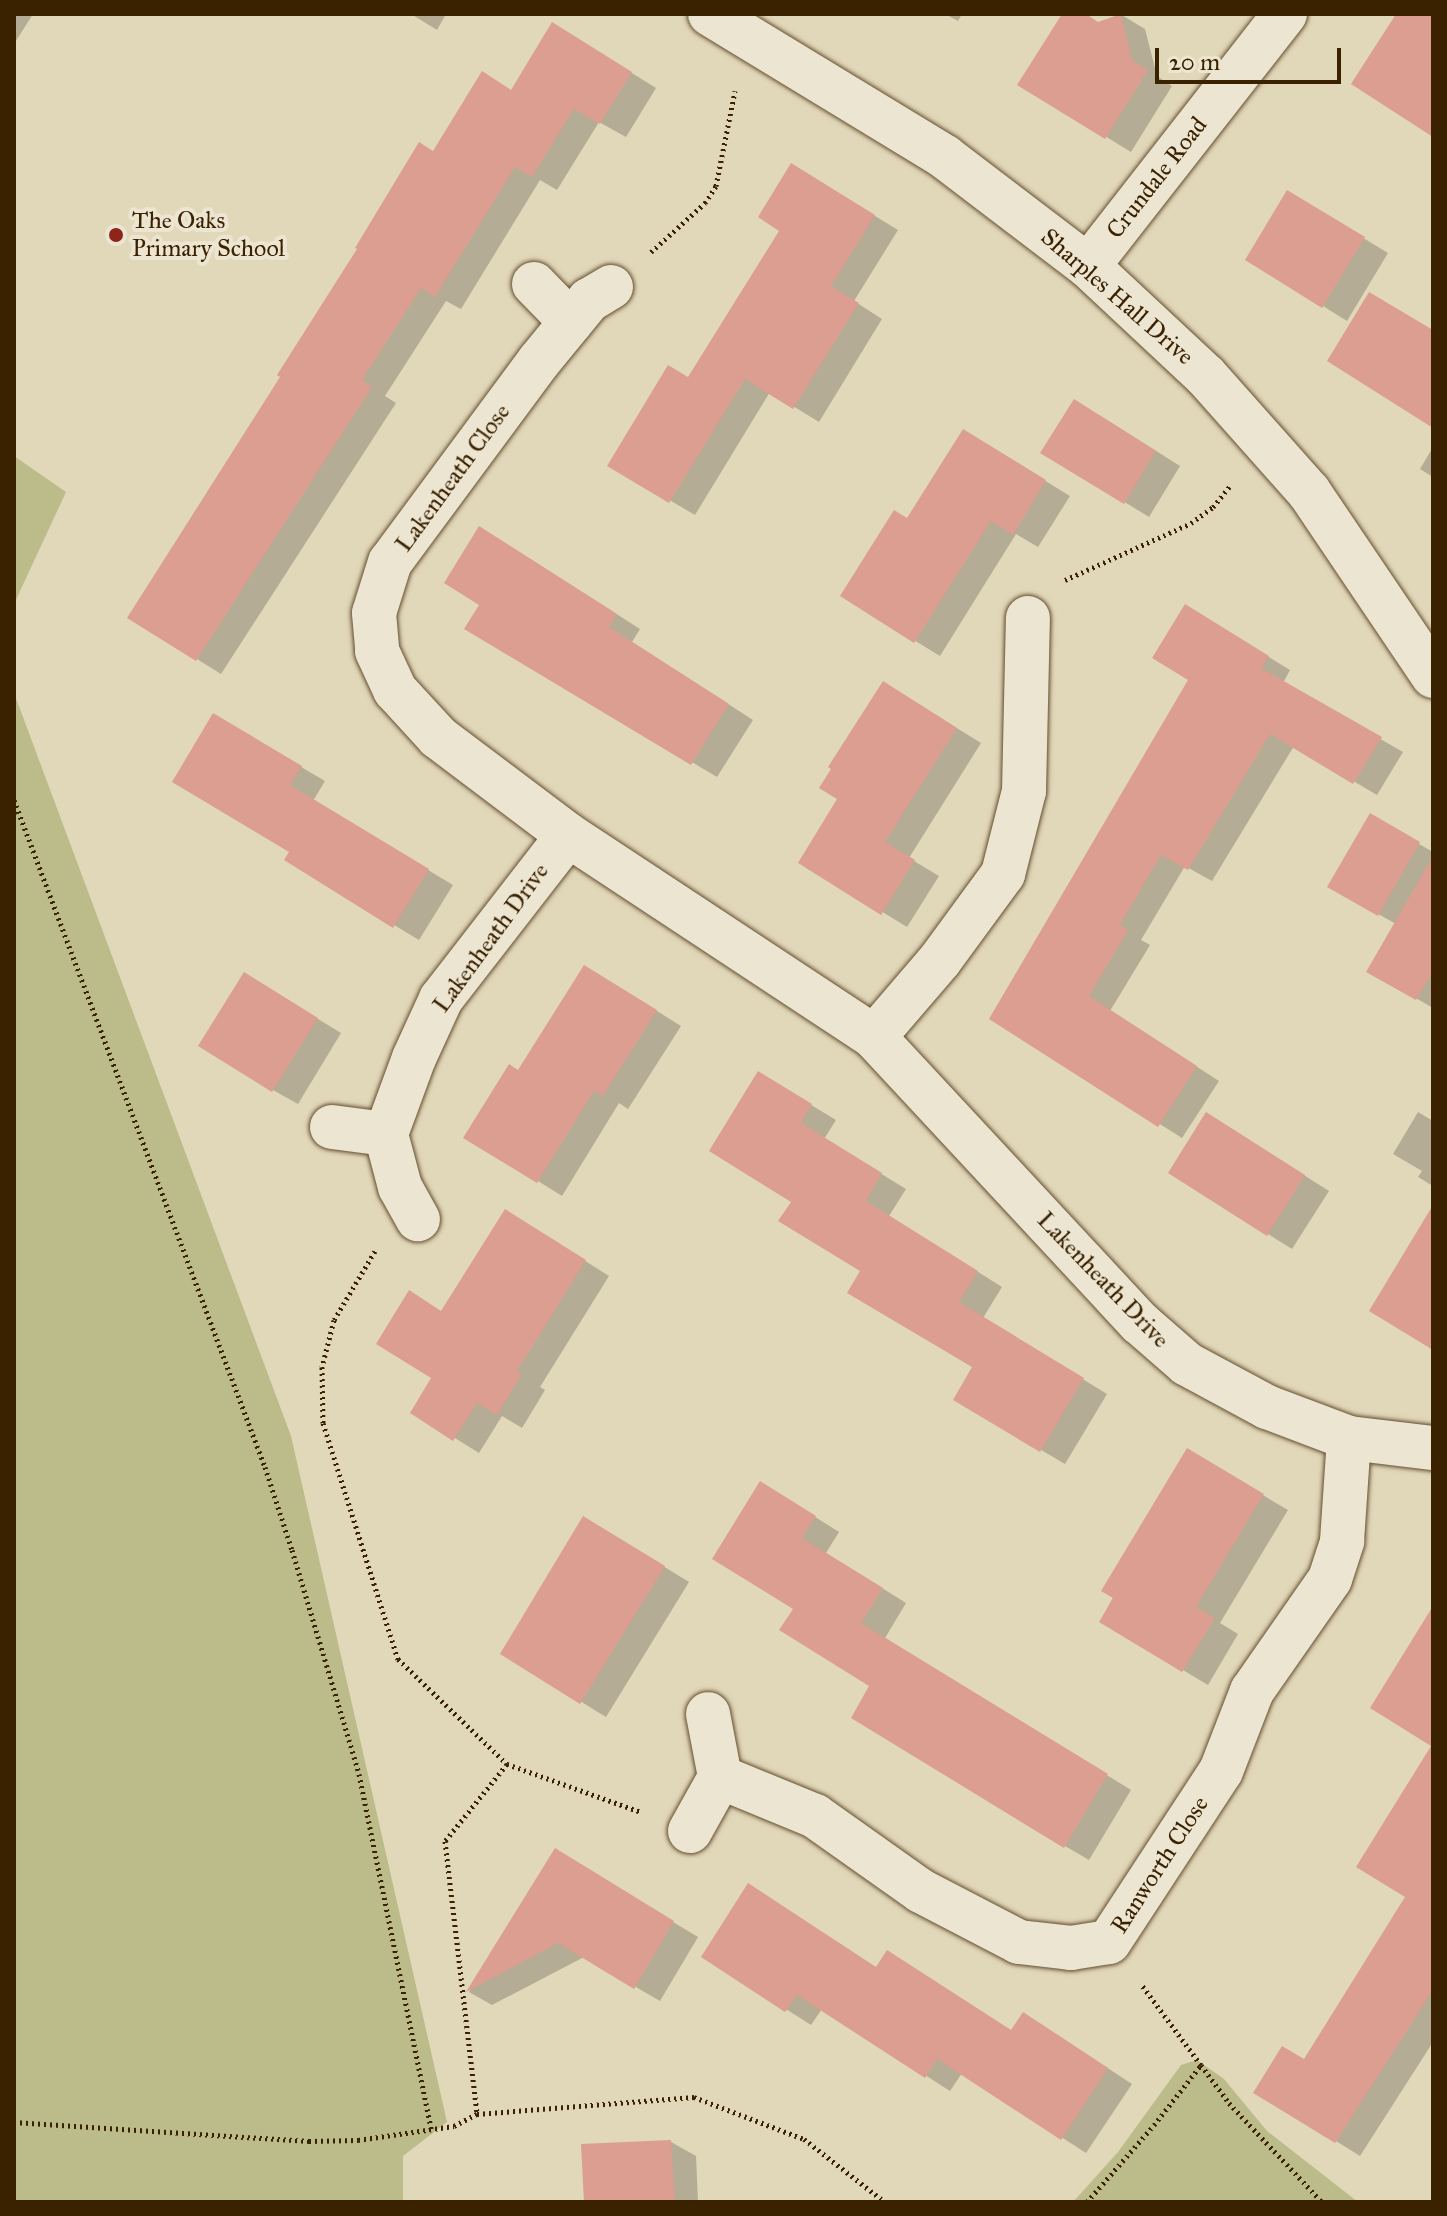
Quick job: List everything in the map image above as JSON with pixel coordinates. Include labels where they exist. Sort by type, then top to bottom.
[{"type":"street","name":"Crundale Road","points":[[1088,266],[1285,14]]},
{"type":"street","name":"Sharples Hall Drive","points":[[728,25],[945,157],[1088,266],[1206,376],[1309,492],[1433,676]]},
{"type":"street","points":[[534,284],[571,322]]},
{"type":"street","name":"Lakenheath Close","points":[[377,651],[374,613],[390,562],[571,322],[589,300],[611,287]]},
{"type":"street","points":[[874,1037],[940,960],[1003,874],[1024,791],[1028,618]]},
{"type":"street","name":"Lakenheath Drive","points":[[377,651],[395,690],[438,737],[568,835],[874,1037],[1140,1323],[1187,1364],[1267,1407],[1349,1438],[1433,1448]]},
{"type":"street","name":"Lakenheath Drive","points":[[386,1134],[414,1058],[441,999],[568,835]]},
{"type":"street","points":[[332,1127],[386,1134],[409,1203]]},
{"type":"street","name":"Ranworth Close","points":[[720,1777],[815,1816],[921,1891],[1019,1942],[1071,1948],[1109,1942],[1221,1771],[1252,1691],[1330,1579],[1342,1541],[1349,1438]]},
{"type":"street","points":[[690,1831],[720,1777],[708,1714]]},
{"type":"path","points":[[611,287],[705,203],[716,186],[728,25]]},
{"type":"path","points":[[1028,618],[1068,577],[1191,523],[1213,507],[1265,443]]},
{"type":"path","points":[[14,800],[265,1467],[292,1550],[359,1774],[431,2129]]},
{"type":"path","points":[[409,1203],[334,1320],[322,1367],[323,1423],[398,1659],[507,1764],[690,1831]]},
{"type":"path","points":[[477,2114],[445,1841],[507,1764]]},
{"type":"path","points":[[1109,1942],[1229,2103],[1322,2202]]},
{"type":"path","points":[[1087,2202],[1201,2065]]},
{"type":"path","points":[[14,2122],[309,2141],[358,2140],[454,2126],[477,2114],[694,2097],[804,2139],[885,2202]]},
{"type":"green space","points":[[14,456],[66,492],[14,604]]},
{"type":"green space","points":[[14,693],[291,1436],[447,2122],[403,2156],[403,2202],[14,2202]]},
{"type":"green space","points":[[1197,2060],[1224,2079],[1267,2131],[1358,2202],[1073,2202],[1118,2152],[1181,2065]]},
{"type":"building","points":[[1062,14],[1086,14],[1098,22],[1121,14],[1132,60],[1148,70],[1105,139],[1017,85]]},
{"type":"building","points":[[1396,14],[1433,14],[1433,137],[1351,84]]},
{"type":"building","points":[[552,22],[632,72],[600,124],[574,109],[532,177],[515,167],[435,297],[421,288],[362,380],[372,387],[196,661],[127,618],[280,377],[277,375],[357,249],[419,142],[433,151],[482,71],[511,90]]},
{"type":"building","points":[[791,163],[875,215],[831,286],[859,303],[793,409],[745,379],[669,503],[607,466],[668,365],[688,377],[779,231],[758,217]]},
{"type":"building","points":[[1287,190],[1365,237],[1322,308],[1245,260]]},
{"type":"building","points":[[1369,292],[1433,330],[1433,428],[1327,361]]},
{"type":"building","points":[[1074,399],[1156,451],[1124,504],[1040,453]]},
{"type":"building","points":[[963,429],[1046,480],[1013,535],[991,521],[914,643],[840,596],[894,510],[907,518]]},
{"type":"building","points":[[479,526],[617,614],[609,627],[729,704],[691,765],[464,629],[479,605],[444,583]]},
{"type":"building","points":[[1185,604],[1269,656],[1261,668],[1382,737],[1353,784],[1270,734],[1188,870],[1161,855],[1120,925],[1128,930],[1089,996],[1197,1066],[1158,1127],[989,1019],[1188,680],[1152,658]]},
{"type":"building","points":[[883,681],[957,728],[885,842],[915,860],[881,915],[798,863],[837,799],[819,788],[831,769],[828,767]]},
{"type":"building","points":[[213,713],[302,766],[290,785],[429,869],[393,928],[284,860],[289,852],[172,782]]},
{"type":"building","points":[[1370,813],[1420,842],[1378,916],[1327,887]]},
{"type":"building","points":[[1433,856],[1433,972],[1416,1000],[1366,972]]},
{"type":"building","points":[[584,965],[657,1010],[603,1096],[594,1091],[537,1183],[463,1138],[509,1064],[518,1070]]},
{"type":"building","points":[[244,972],[318,1018],[272,1092],[198,1046]]},
{"type":"building","points":[[758,1071],[812,1104],[801,1123],[882,1173],[866,1201],[978,1271],[959,1302],[1084,1378],[1040,1452],[953,1400],[972,1367],[847,1293],[860,1271],[778,1221],[791,1202],[709,1151]]},
{"type":"building","points":[[1206,1112],[1305,1175],[1267,1236],[1168,1173]]},
{"type":"building","points":[[1433,1205],[1433,1350],[1369,1311]]},
{"type":"building","points":[[505,1209],[586,1260],[517,1371],[522,1374],[497,1415],[477,1403],[453,1441],[410,1413],[431,1378],[376,1344],[409,1290],[441,1311]]},
{"type":"building","points":[[1187,1448],[1264,1494],[1196,1607],[1215,1618],[1182,1672],[1099,1622],[1113,1598],[1101,1591]]},
{"type":"building","points":[[760,1481],[816,1516],[802,1538],[883,1588],[861,1623],[1108,1774],[1064,1848],[851,1718],[869,1686],[779,1630],[793,1609],[712,1559]]},
{"type":"building","points":[[583,1516],[665,1566],[580,1704],[500,1654]]},
{"type":"building","points":[[1433,1606],[1433,1990],[1335,2143],[1253,2093],[1282,2046],[1304,2059],[1405,1897],[1356,1867],[1431,1746],[1370,1708]]},
{"type":"building","points":[[555,1848],[674,1921],[634,1989],[558,1943],[466,1992]]},
{"type":"building","points":[[748,1883],[876,1967],[887,1950],[1011,2030],[1023,2012],[1108,2068],[1061,2140],[937,2059],[925,2078],[797,1995],[785,2012],[701,1957]]},
{"type":"building","points":[[671,2140],[675,2202],[584,2202],[581,2144]]},
{"type":"place","name":"The Oaks Primary School","points":[[116,235]]}]
